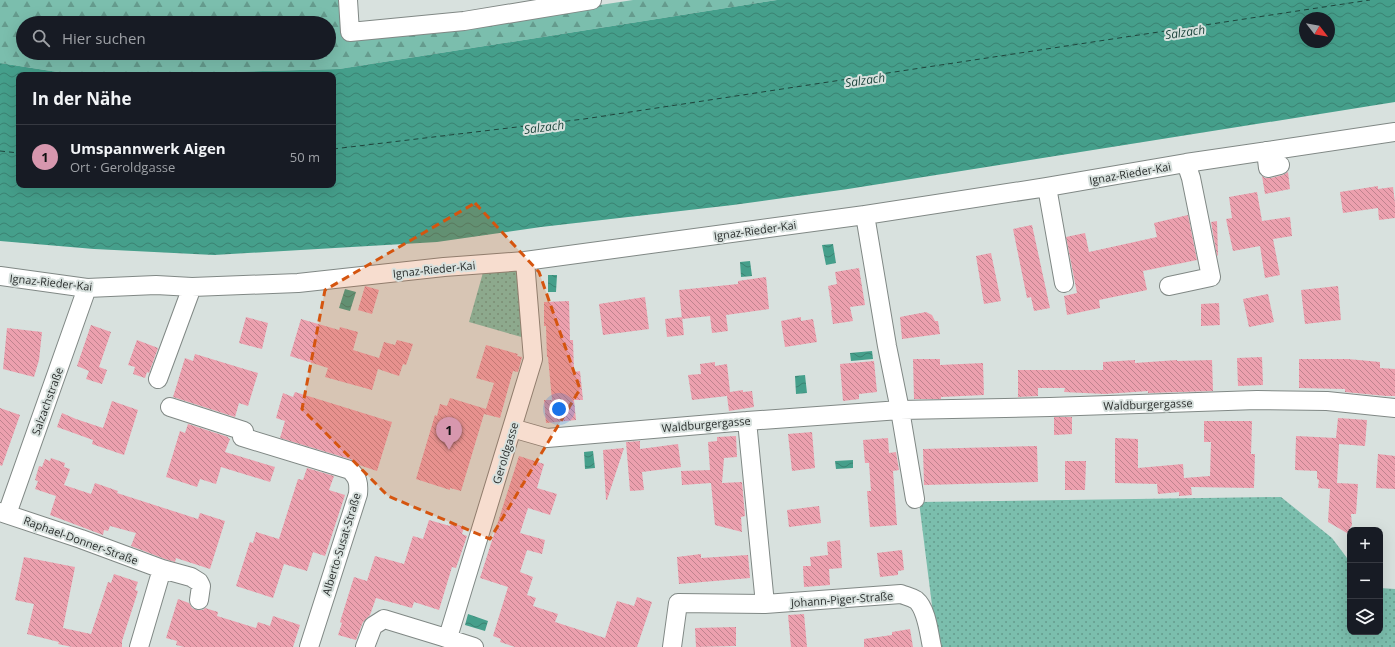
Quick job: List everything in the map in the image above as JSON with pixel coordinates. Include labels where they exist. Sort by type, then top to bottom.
[{"type":"street","points":[[348,0],[350,32],[464,21],[584,1]]},
{"type":"street","name":"Ignaz-Rieder-Kai","points":[[0,276],[87,288],[156,285],[192,288],[298,283],[525,261],[865,215],[1047,187],[1186,163],[1395,132]]},
{"type":"street","points":[[1266,151],[1268,168],[1280,165]]},
{"type":"street","points":[[1169,286],[1211,277],[1191,178],[1186,163]]},
{"type":"street","points":[[1047,187],[1064,283]]},
{"type":"street","points":[[865,215],[915,499]]},
{"type":"street","name":"Geroldgasse","points":[[443,637],[449,634],[533,359],[525,261]]},
{"type":"street","name":"Salzachstraße","points":[[4,513],[87,288]]},
{"type":"street","points":[[158,379],[192,288]]},
{"type":"street","name":"Waldburgergasse","points":[[512,428],[547,438],[900,410],[1050,407],[1257,400],[1327,402],[1395,408]]},
{"type":"street","name":"Alberto-Susat-Straße","points":[[170,407],[244,431],[242,437],[350,470],[356,476],[359,484],[358,494],[309,647]]},
{"type":"street","points":[[747,421],[765,604]]},
{"type":"street","name":"Raphael-Donner-Straße","points":[[4,513],[162,570],[191,577],[199,582],[201,586],[199,600]]},
{"type":"street","points":[[139,647],[162,570]]},
{"type":"street","name":"Johann-Piger-Straße","points":[[672,647],[678,603],[765,604],[901,594],[917,601],[924,612],[928,624],[932,647]]},
{"type":"street","points":[[365,647],[373,626],[384,619],[474,647]]},
{"type":"highlighted area","points":[[475,203],[539,272],[580,389],[490,539],[388,496],[302,409],[325,290]]},
{"type":"green space","points":[[0,0],[344,0],[346,36],[567,10],[633,0],[777,0],[339,69],[222,72],[58,72],[0,63]]},
{"type":"green space","points":[[484,269],[516,269],[519,273],[525,338],[469,322]]},
{"type":"green space","points":[[1281,497],[1332,538],[1347,558],[1347,635],[1383,635],[1383,588],[1395,589],[1395,647],[939,647],[936,637],[919,502]]},
{"type":"water","name":"Salzach","points":[[777,0],[1395,0],[1395,102],[848,189],[733,205],[541,227],[437,242],[214,255],[94,249],[0,241],[0,63],[58,72],[16,72],[16,188],[336,188],[336,72],[222,72],[339,69]]},
{"type":"water","points":[[833,244],[836,263],[826,265],[822,245]]},
{"type":"water","points":[[750,261],[752,276],[741,277],[740,262]]},
{"type":"water","points":[[548,275],[557,275],[556,292],[548,292]]},
{"type":"water","points":[[345,289],[356,292],[350,311],[339,308]]},
{"type":"water","points":[[872,351],[873,359],[851,361],[850,353]]},
{"type":"water","points":[[805,375],[807,393],[796,394],[795,376]]},
{"type":"water","points":[[593,451],[595,468],[585,469],[584,452]]},
{"type":"water","points":[[853,460],[853,468],[836,469],[835,461]]},
{"type":"water","points":[[468,614],[488,621],[485,631],[465,625]]},
{"type":"building","points":[[1288,172],[1290,189],[1265,194],[1262,176],[1265,178],[1271,178]]},
{"type":"building","points":[[1378,186],[1378,189],[1393,187],[1395,218],[1379,220],[1378,208],[1343,213],[1340,192]]},
{"type":"building","points":[[1257,192],[1262,221],[1290,217],[1292,236],[1273,239],[1280,275],[1265,278],[1260,246],[1233,251],[1226,219],[1232,218],[1229,197]]},
{"type":"building","points":[[1188,215],[1197,260],[1143,271],[1147,290],[1099,300],[1100,308],[1067,315],[1064,296],[1077,293],[1066,237],[1085,233],[1089,252],[1157,237],[1154,223]]},
{"type":"building","points":[[1217,221],[1218,255],[1217,256],[1211,222]]},
{"type":"building","points":[[1032,225],[1050,308],[1034,311],[1031,297],[1027,298],[1013,229]]},
{"type":"building","points":[[991,253],[1001,301],[984,304],[976,256]]},
{"type":"building","points":[[859,268],[865,305],[850,307],[853,321],[833,324],[828,286],[837,284],[835,272]]},
{"type":"building","points":[[766,277],[769,309],[726,315],[728,331],[712,333],[710,316],[682,319],[679,290],[738,284],[738,281]]},
{"type":"building","points":[[365,286],[379,290],[372,314],[358,310]]},
{"type":"building","points":[[1338,286],[1341,320],[1305,324],[1301,290]]},
{"type":"building","points":[[1268,294],[1274,322],[1249,327],[1243,299]]},
{"type":"building","points":[[645,297],[649,329],[603,335],[599,304]]},
{"type":"building","points":[[569,301],[570,340],[573,340],[574,372],[580,371],[583,400],[574,400],[576,420],[546,423],[544,400],[552,400],[547,357],[546,326],[544,326],[544,302]]},
{"type":"building","points":[[1219,303],[1220,325],[1201,326],[1201,304]]},
{"type":"building","points":[[926,312],[932,315],[935,321],[938,321],[940,334],[902,339],[900,317]]},
{"type":"building","points":[[246,317],[268,323],[262,349],[239,343]]},
{"type":"building","points":[[682,317],[684,335],[667,337],[665,319]]},
{"type":"building","points":[[801,317],[801,321],[813,319],[817,342],[785,347],[781,321]]},
{"type":"building","points":[[301,319],[339,330],[340,327],[358,332],[353,350],[379,358],[384,342],[395,345],[397,340],[413,344],[406,365],[403,364],[399,376],[378,369],[372,390],[325,377],[328,368],[290,356]]},
{"type":"building","points":[[91,325],[111,332],[99,367],[107,370],[102,384],[86,379],[89,371],[77,366]]},
{"type":"building","points":[[7,328],[42,332],[39,360],[34,377],[3,369]]},
{"type":"building","points":[[137,340],[158,348],[149,373],[147,372],[145,378],[133,374],[135,367],[128,365]]},
{"type":"building","points":[[486,345],[518,354],[517,356],[522,357],[518,372],[513,371],[500,418],[484,414],[461,491],[450,488],[450,490],[416,479],[435,415],[437,416],[440,404],[447,406],[450,398],[486,409],[494,383],[476,378]]},
{"type":"building","points":[[195,354],[258,373],[248,406],[239,403],[235,417],[173,397],[185,358],[193,361]]},
{"type":"building","points":[[1262,357],[1263,385],[1238,386],[1237,358]]},
{"type":"building","points":[[913,359],[940,359],[940,365],[983,363],[984,395],[941,397],[941,399],[914,399]]},
{"type":"building","points":[[1299,359],[1348,359],[1380,362],[1380,368],[1395,369],[1395,396],[1345,392],[1345,389],[1299,388]]},
{"type":"building","points":[[1135,360],[1135,363],[1177,360],[1212,360],[1213,391],[1148,393],[1148,391],[1105,394],[1064,392],[1065,388],[1038,388],[1038,396],[1018,397],[1018,370],[1103,370],[1103,362]]},
{"type":"building","points":[[874,361],[877,392],[859,394],[859,399],[843,401],[840,364]]},
{"type":"building","points":[[715,362],[715,366],[727,364],[730,392],[743,390],[743,392],[752,391],[754,407],[729,411],[727,396],[692,400],[688,375],[701,374],[700,364]]},
{"type":"building","points":[[295,392],[392,422],[377,471],[359,465],[353,460],[280,438],[285,421],[276,418],[283,393],[293,397]]},
{"type":"building","points":[[112,401],[138,410],[124,455],[92,444],[93,440],[57,427],[62,413],[103,428]]},
{"type":"building","points":[[0,408],[20,415],[2,466],[0,465]]},
{"type":"building","points":[[1054,417],[1072,417],[1072,434],[1054,435]]},
{"type":"building","points":[[1338,418],[1367,420],[1365,446],[1339,444],[1337,483],[1358,484],[1356,514],[1351,514],[1352,525],[1351,527],[1347,527],[1347,533],[1328,522],[1330,489],[1318,488],[1319,480],[1317,479],[1317,471],[1295,470],[1296,436],[1336,438]]},
{"type":"building","points":[[1204,421],[1252,421],[1251,454],[1255,454],[1254,488],[1191,487],[1192,495],[1179,496],[1179,492],[1158,494],[1157,484],[1115,483],[1115,438],[1138,439],[1138,468],[1183,464],[1184,478],[1210,476],[1211,442],[1204,442]]},
{"type":"building","points":[[188,424],[228,437],[230,439],[225,452],[275,467],[270,482],[221,467],[216,484],[200,479],[197,487],[166,477],[180,431],[185,433]]},
{"type":"building","points":[[812,432],[815,468],[792,471],[788,434]]},
{"type":"building","points":[[736,436],[737,457],[724,458],[722,483],[742,482],[745,516],[741,517],[742,532],[715,525],[711,483],[682,485],[681,471],[710,470],[708,442],[717,441],[717,437]]},
{"type":"building","points":[[888,438],[889,453],[896,452],[899,470],[893,471],[897,525],[870,527],[867,491],[871,491],[869,463],[865,463],[863,440]]},
{"type":"building","points":[[640,441],[640,449],[678,444],[681,467],[642,472],[644,490],[630,491],[626,442]]},
{"type":"building","points":[[1037,446],[1038,482],[924,485],[923,449]]},
{"type":"building","points":[[624,448],[607,500],[606,500],[603,450]]},
{"type":"building","points":[[1378,454],[1395,456],[1395,489],[1376,488]]},
{"type":"building","points":[[519,456],[544,464],[537,488],[557,494],[550,515],[528,508],[520,533],[545,540],[542,554],[527,550],[520,572],[533,577],[527,595],[536,598],[533,606],[558,614],[555,622],[605,638],[617,601],[634,606],[637,597],[652,602],[637,647],[515,647],[500,642],[501,639],[493,636],[508,587],[480,578]]},
{"type":"building","points":[[51,458],[65,463],[64,467],[70,469],[64,485],[91,494],[95,483],[118,491],[117,493],[198,519],[200,513],[225,521],[210,569],[176,558],[175,562],[131,546],[136,533],[110,526],[108,531],[104,530],[103,535],[50,515],[56,496],[35,489],[38,481],[35,480],[39,466],[42,467],[45,459],[50,461]]},
{"type":"building","points":[[1065,461],[1086,461],[1085,490],[1065,490]]},
{"type":"building","points":[[307,468],[334,476],[329,490],[345,495],[325,556],[313,552],[307,571],[284,564],[273,598],[236,586],[250,542],[253,543],[256,532],[279,539],[298,479],[303,480]]},
{"type":"building","points":[[819,506],[821,523],[789,527],[787,510]]},
{"type":"building","points":[[429,520],[450,526],[451,523],[464,527],[462,534],[467,536],[456,568],[452,567],[439,610],[414,602],[412,608],[376,598],[370,615],[363,622],[356,640],[338,635],[342,623],[340,622],[354,577],[367,581],[375,556],[404,564],[413,536],[423,539]]},
{"type":"building","points":[[840,540],[842,568],[829,569],[830,585],[804,587],[803,566],[811,566],[810,557],[828,555],[827,542]]},
{"type":"building","points":[[902,550],[904,570],[898,571],[898,575],[880,577],[877,553]]},
{"type":"building","points":[[701,554],[701,558],[748,555],[750,578],[679,584],[677,557]]},
{"type":"building","points":[[24,557],[75,567],[63,628],[91,634],[108,582],[111,583],[114,574],[138,582],[135,590],[138,591],[122,641],[122,647],[72,647],[27,634],[34,604],[15,600]]},
{"type":"building","points":[[178,599],[189,603],[192,608],[197,610],[203,610],[205,608],[218,612],[217,616],[256,628],[258,622],[270,626],[273,616],[300,625],[293,647],[184,647],[176,645],[177,641],[166,638]]},
{"type":"building","points":[[804,614],[807,647],[791,647],[788,615]]},
{"type":"building","points":[[736,627],[736,646],[696,647],[695,628]]},
{"type":"building","points":[[910,629],[913,647],[864,647],[864,639],[892,635],[892,632]]},
{"type":"ferry route","points":[[336,149],[584,119],[1370,0]]},
{"type":"ferry route","points":[[0,151],[16,153]]},
{"type":"place","name":"Umspannwerk Aigen","points":[[449,450]]}]
